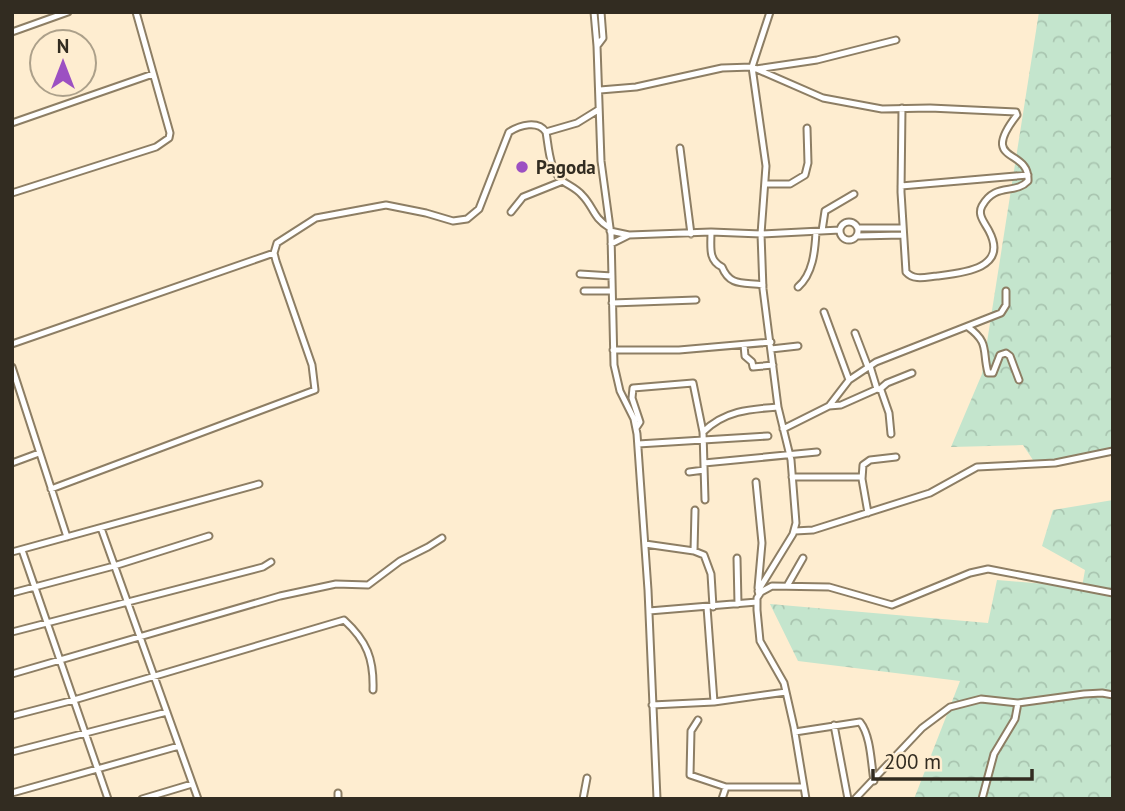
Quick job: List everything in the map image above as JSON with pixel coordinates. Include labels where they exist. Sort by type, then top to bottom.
[{"type":"street","points":[[12,32],[68,12]]},
{"type":"street","points":[[12,193],[165,142],[169,138],[170,133],[136,12]]},
{"type":"street","points":[[594,12],[600,90],[598,110],[601,161],[611,244],[614,365],[620,391],[636,428],[638,444],[657,799]]},
{"type":"street","points":[[597,46],[603,38],[601,12]]},
{"type":"street","points":[[758,596],[795,531],[790,456],[778,407],[763,285],[761,234],[766,166],[755,68],[770,12]]},
{"type":"street","points":[[600,90],[636,87],[722,68],[755,68],[817,60],[896,40]]},
{"type":"street","points":[[755,68],[823,98],[882,109],[902,108],[1016,112],[1017,116],[1006,130],[1002,145],[1005,152],[1024,165],[1028,181],[1024,185],[1000,189],[982,205],[981,216],[992,242],[990,260],[984,266],[955,274],[916,278],[910,276],[905,269],[901,186],[902,108]]},
{"type":"street","points":[[12,123],[153,74]]},
{"type":"street","points":[[546,132],[577,123],[598,110]]},
{"type":"street","points":[[51,489],[315,390],[312,365],[274,253],[277,243],[316,218],[386,205],[453,221],[467,219],[479,209],[509,132],[514,129],[537,124],[543,127],[550,161],[562,181],[582,194],[592,212],[610,230],[629,235],[711,232],[761,234],[840,230],[848,222],[858,228],[903,232]]},
{"type":"street","points":[[766,184],[790,184],[805,175],[808,163],[807,128]]},
{"type":"street","points":[[680,148],[691,233]]},
{"type":"street","points":[[901,186],[1028,175]]},
{"type":"street","points":[[511,212],[523,197],[562,181]]},
{"type":"street","points":[[798,287],[807,279],[810,271],[825,211],[854,194]]},
{"type":"street","points":[[857,236],[858,228]]},
{"type":"street","points":[[840,230],[842,238],[850,241],[857,236],[903,232]]},
{"type":"street","points":[[711,232],[712,259],[722,267],[726,276],[733,282],[763,285]]},
{"type":"street","points":[[611,244],[629,235]]},
{"type":"street","points":[[12,344],[274,253]]},
{"type":"street","points":[[580,274],[612,276]]},
{"type":"street","points":[[584,291],[612,291]]},
{"type":"street","points":[[783,429],[829,405],[849,380],[892,354],[1001,313],[1006,305],[1006,291]]},
{"type":"street","points":[[612,303],[696,300]]},
{"type":"street","points":[[824,312],[849,380]]},
{"type":"street","points":[[968,327],[985,344],[988,373],[993,373],[1000,355],[1006,354],[1010,356],[1019,380]]},
{"type":"street","points":[[855,333],[886,402],[891,434]]},
{"type":"street","points":[[744,345],[745,356],[754,367],[773,365]]},
{"type":"street","points":[[613,351],[744,345],[798,346]]},
{"type":"street","points":[[12,368],[67,537]]},
{"type":"street","points":[[829,405],[841,405],[912,373]]},
{"type":"street","points":[[636,428],[640,418],[632,398],[633,388],[693,383],[703,432],[705,500]]},
{"type":"street","points":[[703,432],[734,412],[778,407]]},
{"type":"street","points":[[638,444],[768,436]]},
{"type":"street","points":[[795,531],[813,530],[930,493],[977,467],[1055,463],[1113,451]]},
{"type":"street","points":[[689,472],[704,466],[817,452]]},
{"type":"street","points":[[12,463],[39,453]]},
{"type":"street","points":[[868,513],[862,477],[863,465],[865,462],[896,457]]},
{"type":"street","points":[[792,477],[862,477]]},
{"type":"street","points":[[756,482],[762,543],[758,596],[760,641],[784,683],[806,799]]},
{"type":"street","points":[[12,552],[259,484]]},
{"type":"street","points":[[694,551],[695,510]]},
{"type":"street","points":[[101,528],[198,799]]},
{"type":"street","points":[[12,593],[114,566],[209,536]]},
{"type":"street","points":[[12,674],[280,596],[336,584],[368,584],[400,561],[442,538]]},
{"type":"street","points":[[645,544],[694,551],[704,555],[708,562],[711,574],[714,702]]},
{"type":"street","points":[[22,550],[108,799]]},
{"type":"street","points":[[737,558],[738,604]]},
{"type":"street","points":[[787,586],[803,558]]},
{"type":"street","points":[[12,632],[263,567],[271,562]]},
{"type":"street","points":[[649,611],[738,604],[758,596],[772,586],[839,588],[892,605],[970,573],[988,569],[1113,593]]},
{"type":"street","points":[[12,716],[344,620],[358,632],[366,645],[374,673],[373,690]]},
{"type":"street","points":[[652,705],[714,702],[786,692]]},
{"type":"street","points":[[855,799],[922,728],[950,707],[981,699],[1018,702],[1093,694],[1113,695]]},
{"type":"street","points":[[982,799],[993,754],[1015,719],[1018,702]]},
{"type":"street","points":[[12,752],[167,712]]},
{"type":"street","points":[[698,720],[691,731],[690,775],[726,787],[804,787]]},
{"type":"street","points":[[795,732],[860,722],[863,725],[874,781]]},
{"type":"street","points":[[835,725],[848,799]]},
{"type":"street","points":[[14,799],[12,793],[179,746]]},
{"type":"street","points":[[583,799],[587,778]]},
{"type":"street","points":[[142,799],[192,784]]},
{"type":"street","points":[[722,799],[726,787]]},
{"type":"green space","points":[[1039,12],[1113,12],[1113,452],[1035,463],[1023,445],[951,447],[982,374]]},
{"type":"green space","points":[[1113,500],[1113,799],[914,799],[960,681],[798,661],[770,604],[988,623],[997,580],[1082,587],[1085,570],[1042,546],[1053,510]]},
{"type":"place","name":"Pagoda","points":[[522,167]]}]
